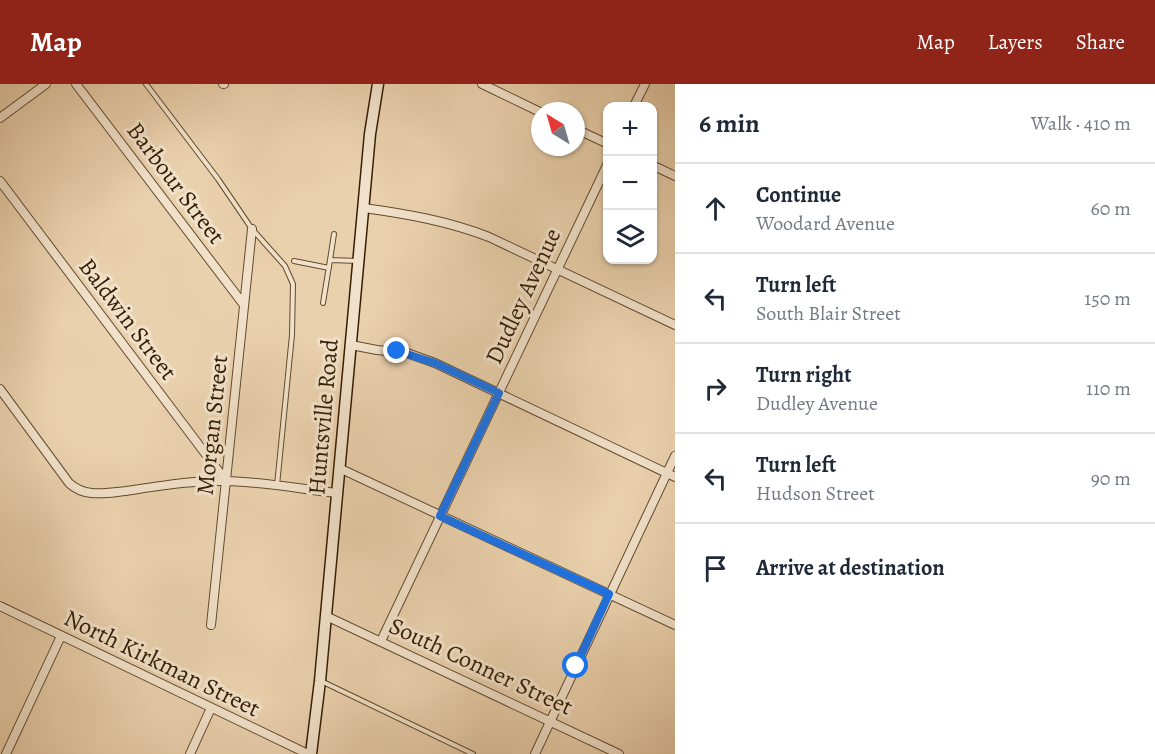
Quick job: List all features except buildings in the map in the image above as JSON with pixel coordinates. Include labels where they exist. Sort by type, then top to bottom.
[{"type":"main road","name":"Huntsville Road","points":[[309,754],[320,681],[370,134],[378,84]]},
{"type":"street","points":[[0,118],[46,84]]},
{"type":"street","name":"Barbour Street","points":[[76,84],[244,305]]},
{"type":"street","points":[[482,84],[531,108]]},
{"type":"street","points":[[636,102],[645,84]]},
{"type":"street","points":[[585,133],[603,142]]},
{"type":"street","points":[[657,167],[675,176]]},
{"type":"street","name":"Dudley Avenue","points":[[381,641],[603,173]]},
{"type":"street","name":"Baldwin Street","points":[[0,181],[226,481]]},
{"type":"street","points":[[364,208],[442,220],[461,226],[675,325]]},
{"type":"street","name":"Morgan Street","points":[[211,625],[252,229]]},
{"type":"street","points":[[351,345],[407,353],[435,363],[671,475]]},
{"type":"street","points":[[0,389],[69,483],[77,490],[97,494],[184,483],[226,481],[276,485],[337,494]]},
{"type":"street","points":[[536,754],[609,594],[671,475],[675,456]]},
{"type":"street","points":[[339,468],[675,625]]},
{"type":"street","name":"North Kirkman Street","points":[[0,606],[309,754]]},
{"type":"street","name":"South Conner Street","points":[[326,616],[619,754]]},
{"type":"street","points":[[6,754],[61,636]]},
{"type":"street","points":[[190,754],[212,708]]},
{"type":"lane","points":[[146,84],[218,179],[252,229],[285,266],[293,284],[291,335],[276,485]]},
{"type":"lane","points":[[323,303],[334,234]]},
{"type":"lane","points":[[330,260],[359,261]]},
{"type":"lane","points":[[294,261],[329,268]]},
{"type":"lane","points":[[320,681],[473,754]]},
{"type":"route","points":[[397,351],[435,363],[499,393],[440,516],[609,594],[576,666]]}]
